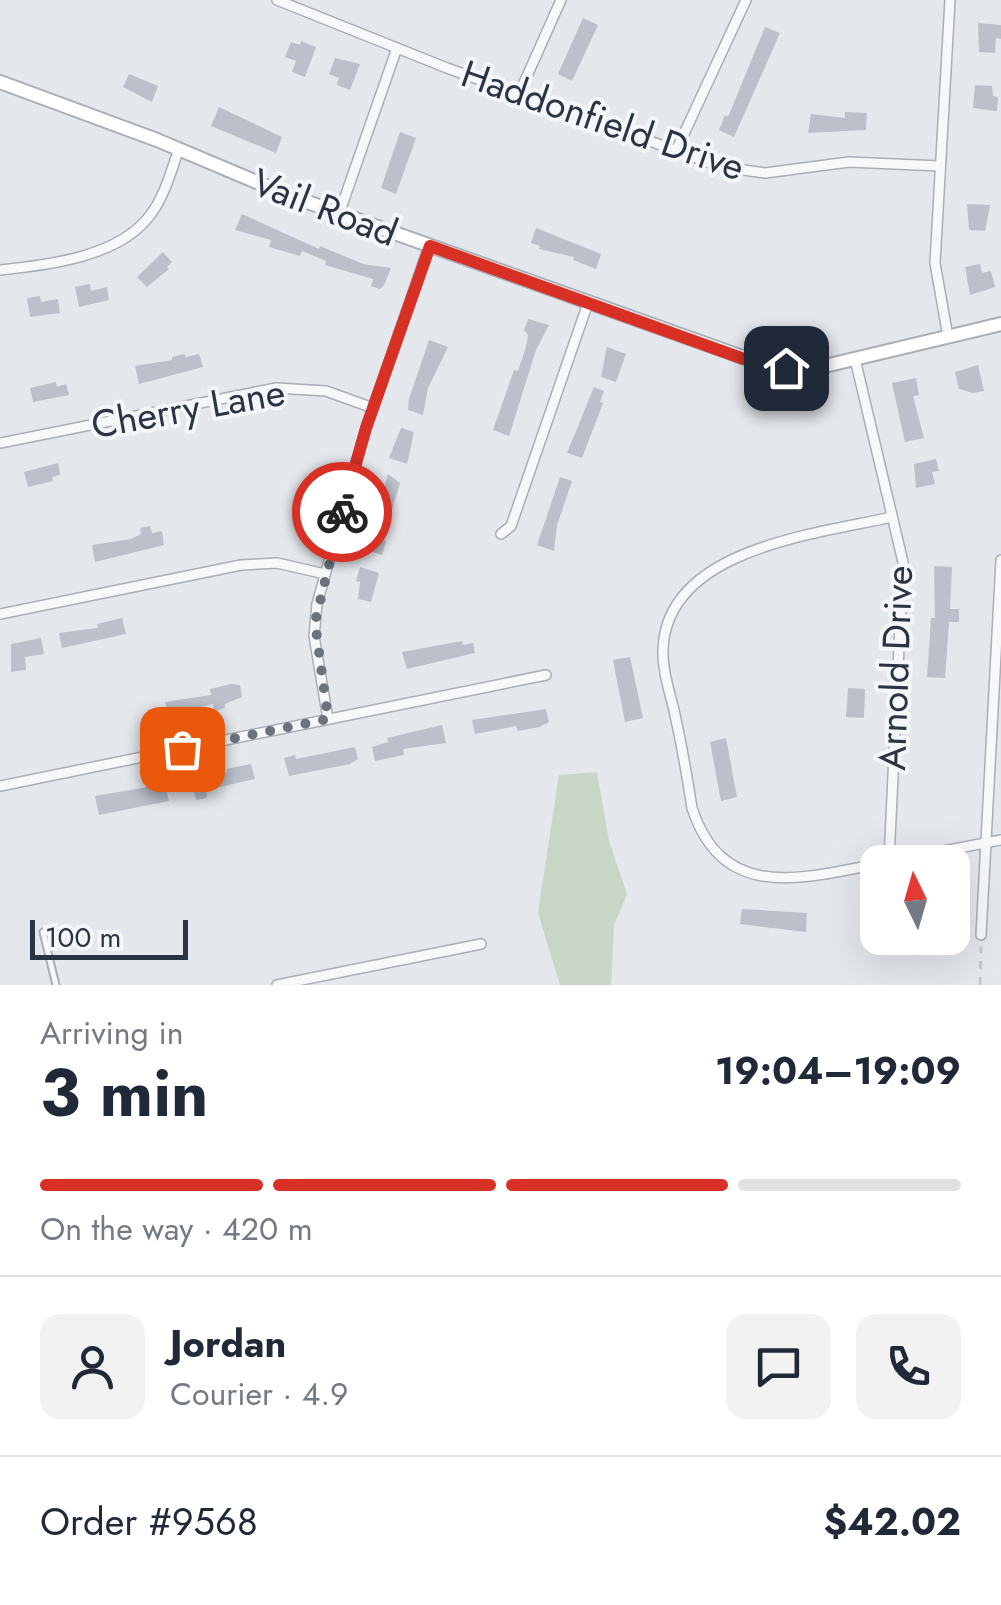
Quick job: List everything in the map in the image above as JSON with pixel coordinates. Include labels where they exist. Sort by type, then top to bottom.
[{"type":"street","name":"Haddonfield Drive","points":[[277,0],[722,168],[764,174],[849,162],[940,166]]},
{"type":"street","points":[[519,94],[562,0]]},
{"type":"street","points":[[676,151],[746,0]]},
{"type":"street","points":[[948,337],[936,280],[950,0]]},
{"type":"street","points":[[339,214],[397,48]]},
{"type":"street","name":"Vail Road","points":[[0,82],[339,214],[764,365],[808,368],[855,360],[1001,324]]},
{"type":"street","points":[[0,270],[97,251],[122,241],[153,212],[178,149]]},
{"type":"street","points":[[328,719],[314,636],[325,574],[374,408],[430,246]]},
{"type":"street","points":[[501,534],[511,526],[588,303]]},
{"type":"street","name":"Arnold Drive","points":[[855,360],[903,562],[884,845]]},
{"type":"street","name":"Cherry Lane","points":[[0,444],[276,388],[326,391],[374,408]]},
{"type":"street","points":[[860,866],[780,880],[745,872],[721,856],[702,832],[692,808],[663,648],[670,620],[684,595],[717,568],[760,548],[892,517]]},
{"type":"street","points":[[981,936],[1001,560]]},
{"type":"street","points":[[0,614],[241,565],[277,563],[325,574]]},
{"type":"street","points":[[0,786],[546,674]]},
{"type":"street","points":[[970,846],[1001,840]]},
{"type":"street","points":[[277,985],[480,944]]},
{"type":"lane","points":[[43,932],[56,985]]},
{"type":"path","points":[[980,985],[981,936]]},
{"type":"green space","points":[[597,772],[609,841],[627,894],[614,925],[611,985],[560,985],[538,913],[559,775]]},
{"type":"building","points":[[583,18],[598,25],[572,81],[558,74]]},
{"type":"building","points":[[978,23],[1001,25],[995,53],[979,52]]},
{"type":"building","points":[[765,27],[780,33],[734,137],[719,130]]},
{"type":"building","points":[[301,41],[316,47],[305,77],[292,72],[296,61],[285,57],[291,42],[300,45]]},
{"type":"building","points":[[335,58],[360,64],[350,90],[337,85],[339,78],[329,74]]},
{"type":"building","points":[[129,74],[158,86],[152,102],[123,87]]},
{"type":"building","points":[[975,85],[992,86],[993,96],[998,97],[997,111],[973,108]]},
{"type":"building","points":[[219,107],[282,137],[276,153],[211,126]]},
{"type":"building","points":[[845,112],[867,113],[866,130],[808,133],[811,114],[845,118]]},
{"type":"building","points":[[400,132],[416,138],[396,194],[381,188]]},
{"type":"building","points":[[967,204],[990,205],[985,231],[969,230]]},
{"type":"building","points":[[242,214],[319,249],[320,246],[363,264],[391,268],[384,285],[380,289],[371,286],[373,279],[325,265],[326,261],[302,251],[300,256],[269,247],[271,240],[235,230]]},
{"type":"building","points":[[536,228],[601,254],[596,269],[573,260],[574,257],[539,249],[531,243]]},
{"type":"building","points":[[163,252],[172,262],[169,269],[147,287],[137,277]]},
{"type":"building","points":[[980,264],[982,273],[991,271],[995,287],[970,295],[965,267]]},
{"type":"building","points":[[90,284],[91,291],[107,287],[109,300],[79,307],[75,287]]},
{"type":"building","points":[[40,296],[41,302],[58,299],[60,313],[30,317],[27,298]]},
{"type":"building","points":[[528,319],[549,325],[536,350],[509,436],[493,430],[526,347],[528,335],[524,330]]},
{"type":"building","points":[[429,340],[448,347],[428,388],[423,415],[408,410]]},
{"type":"building","points":[[607,347],[626,354],[616,382],[601,377]]},
{"type":"building","points":[[199,354],[203,367],[139,384],[135,366]]},
{"type":"building","points":[[978,365],[984,391],[959,389],[955,372]]},
{"type":"building","points":[[916,378],[919,395],[913,396],[924,438],[905,442],[892,383]]},
{"type":"building","points":[[56,382],[57,387],[66,384],[69,395],[33,402],[30,388]]},
{"type":"building","points":[[594,387],[604,391],[600,402],[603,403],[582,458],[567,453]]},
{"type":"building","points":[[401,428],[414,432],[407,464],[389,458]]},
{"type":"building","points":[[936,459],[939,471],[932,472],[935,484],[916,488],[914,464]]},
{"type":"building","points":[[58,463],[60,475],[52,477],[53,481],[28,487],[24,472]]},
{"type":"building","points":[[388,474],[400,483],[382,555],[366,550]]},
{"type":"building","points":[[560,477],[572,481],[557,525],[554,551],[537,545]]},
{"type":"building","points":[[150,526],[152,533],[162,531],[164,545],[95,562],[92,545],[131,539],[141,534],[140,528]]},
{"type":"building","points":[[934,566],[952,567],[950,609],[959,609],[959,622],[949,622],[945,678],[927,677],[931,618],[935,618]]},
{"type":"building","points":[[360,567],[379,573],[371,602],[358,599],[360,582],[356,581]]},
{"type":"building","points":[[122,618],[126,634],[62,648],[59,633],[98,628],[97,624]]},
{"type":"building","points":[[41,638],[44,654],[25,657],[26,670],[11,672],[11,644]]},
{"type":"building","points":[[462,641],[463,645],[473,643],[475,653],[407,669],[402,652]]},
{"type":"building","points":[[630,657],[643,718],[625,722],[613,660]]},
{"type":"building","points":[[240,685],[242,697],[225,704],[225,708],[214,711],[213,704],[168,715],[165,702],[211,695],[210,689]]},
{"type":"building","points":[[848,688],[865,689],[864,718],[846,717]]},
{"type":"building","points":[[546,709],[549,722],[540,727],[518,731],[516,726],[475,734],[472,720]]},
{"type":"building","points":[[442,725],[446,743],[403,749],[404,755],[375,761],[372,747],[388,742],[387,738]]},
{"type":"building","points":[[726,738],[737,797],[721,801],[710,742]]},
{"type":"building","points":[[355,747],[358,759],[350,764],[289,776],[284,758]]},
{"type":"building","points":[[251,764],[255,779],[206,790],[207,798],[196,800],[191,777]]},
{"type":"building","points":[[148,787],[166,789],[169,801],[99,815],[95,796]]},
{"type":"building","points":[[742,909],[807,913],[806,932],[740,924]]},
{"type":"way so far","points":[[182,749],[328,719],[314,636],[317,604],[342,512]]},
{"type":"route","points":[[342,512],[366,428],[430,246],[744,359],[786,368]]}]
